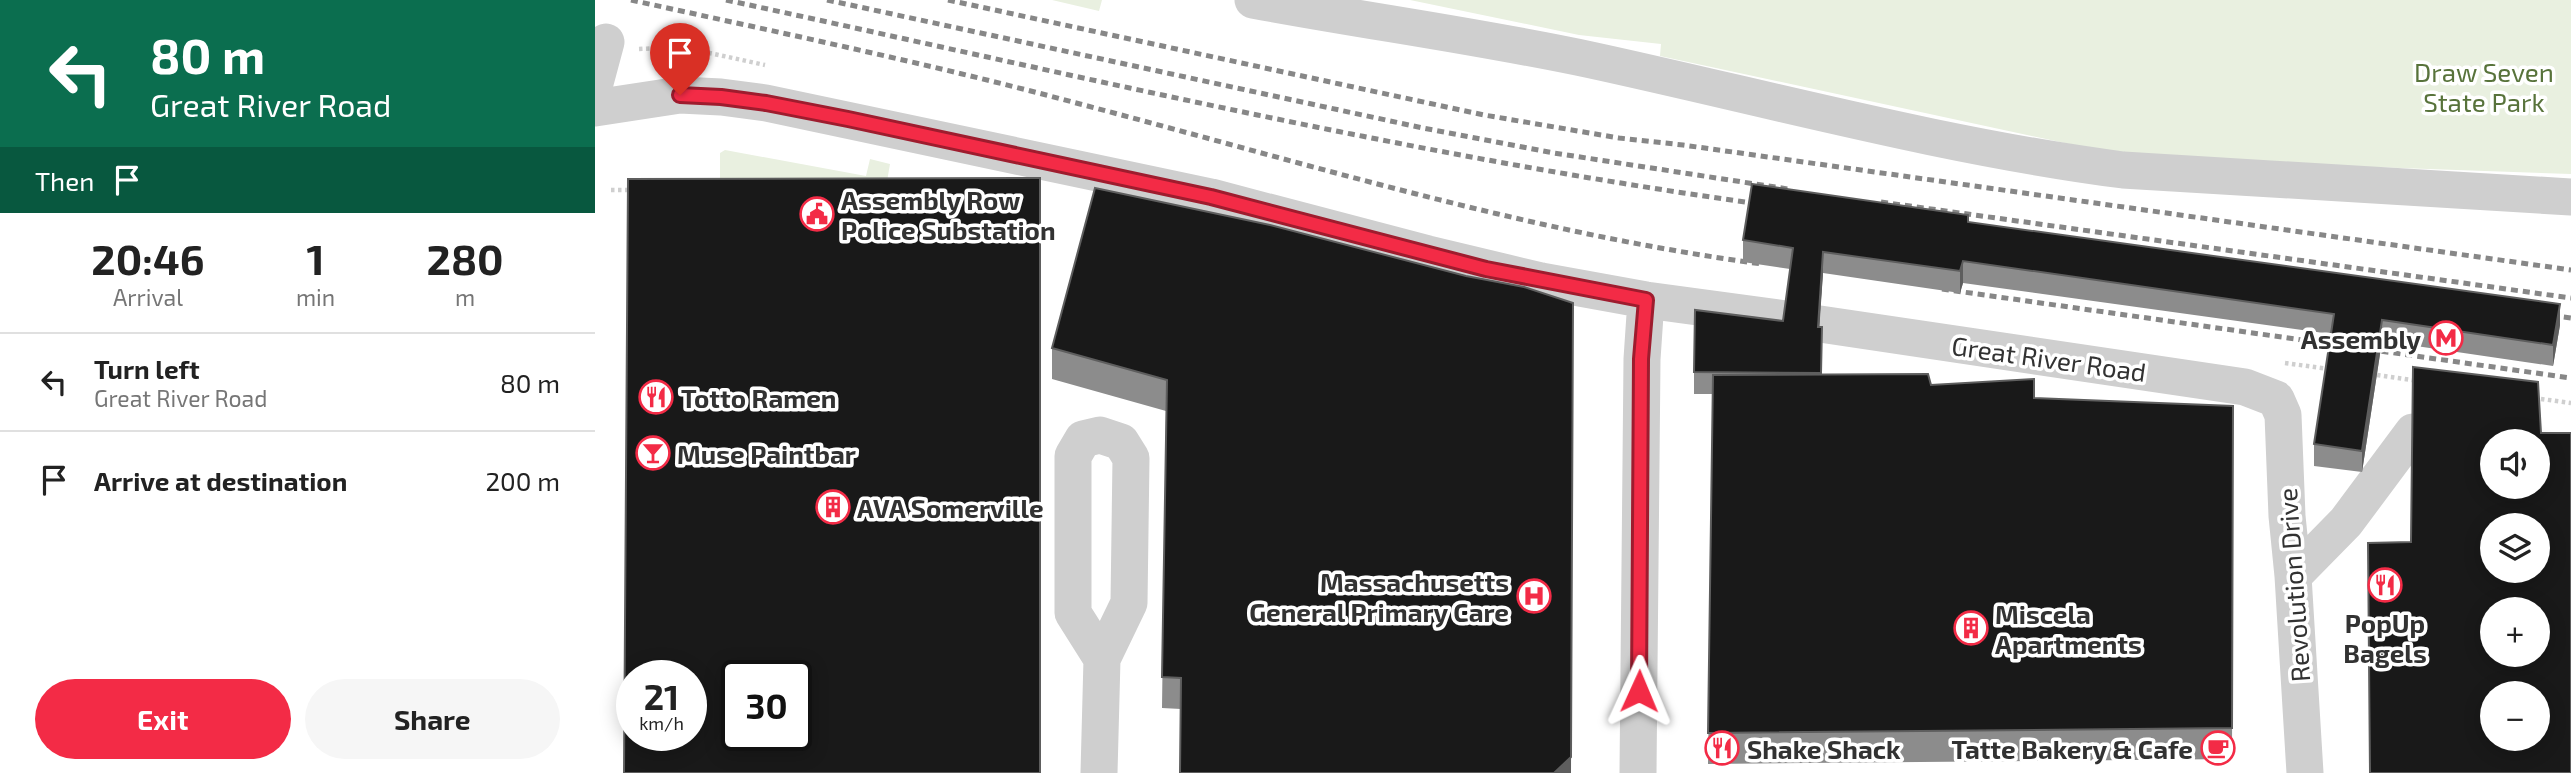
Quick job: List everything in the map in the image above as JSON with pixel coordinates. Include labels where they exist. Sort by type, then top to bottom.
[{"type":"street","points":[[1252,0],[1580,57],[1909,131],[2068,162],[2123,170],[2571,197]]},
{"type":"street","points":[[595,83],[606,42]]},
{"type":"street","name":"Great River Road","points":[[595,108],[680,95],[766,103],[1211,197],[1478,284],[1646,300],[1803,322],[2245,387],[2276,399]]},
{"type":"street","points":[[1638,773],[1641,359],[1646,300]]},
{"type":"street","name":"Revolution Drive","points":[[2276,399],[2283,415],[2287,516],[2305,773]]},
{"type":"street","points":[[2293,576],[2346,522],[2413,432]]},
{"type":"street","points":[[1099,773],[1102,659],[1129,603],[1131,458],[1121,442],[1100,435],[1083,439],[1073,456],[1073,613],[1102,659]]},
{"type":"path","points":[[611,190],[638,190]]},
{"type":"path","points":[[2377,375],[2421,382]]},
{"type":"path","points":[[2530,397],[2571,403]]},
{"type":"green space","points":[[1052,0],[1102,0],[1099,11]]},
{"type":"green space","name":"Draw Seven State Park","points":[[1410,0],[2571,0],[2571,174],[2139,159],[1660,56],[1661,44],[1579,35]]},
{"type":"green space","points":[[725,150],[866,176],[870,159],[890,164],[886,187],[720,185],[720,153]]},
{"type":"building","name":"AVA Somerville","points":[[1040,178],[1040,773],[624,773],[624,751],[707,751],[707,660],[625,660],[628,179]]},
{"type":"building","name":"Assembly","points":[[1752,184],[1968,215],[1968,222],[2560,304],[2553,345],[2382,320],[2362,451],[2314,444],[2334,314],[1963,261],[1960,271],[1823,252],[1818,327],[1822,327],[1821,373],[1694,372],[1695,310],[1783,321],[1793,248],[1743,240]]},
{"type":"building","points":[[1095,188],[1270,225],[1466,276],[1524,287],[1573,303],[1571,757],[1554,773],[1180,773],[1181,678],[1162,677],[1167,380],[1052,348]]},
{"type":"building","points":[[2413,367],[2538,382],[2541,429],[2480,429],[2480,499],[2550,499],[2550,433],[2571,433],[2571,773],[2370,773],[2368,543],[2411,542]]},
{"type":"building","name":"Miscela Apartments","points":[[1928,374],[1931,385],[2034,379],[2034,398],[2233,406],[2232,728],[1708,733],[1713,375]]},
{"type":"railway","points":[[631,0],[969,76],[1418,195],[1589,234],[1762,264]]},
{"type":"railway","points":[[726,0],[1374,139],[1767,205]]},
{"type":"railway","points":[[827,0],[1423,128],[1554,153],[1788,189]]},
{"type":"railway","points":[[948,0],[1484,115],[1619,138],[2571,270]]},
{"type":"railway","points":[[1881,202],[2571,298]]},
{"type":"railway","points":[[1942,289],[2571,378]]},
{"type":"railway","points":[[2540,314],[2571,318]]},
{"type":"place","name":"Assembly Row Police Substation","points":[[817,214]]},
{"type":"place","name":"Assembly","points":[[2446,338]]},
{"type":"place","name":"Totto Ramen","points":[[656,397]]},
{"type":"place","name":"Muse Paintbar","points":[[653,453]]},
{"type":"place","name":"AVA Somerville","points":[[833,507]]},
{"type":"place","name":"PopUp Bagels","points":[[2385,585]]},
{"type":"place","name":"Massachusetts General Primary Care","points":[[1534,596]]},
{"type":"place","name":"Miscela Apartments","points":[[1971,628]]},
{"type":"place","name":"Shake Shack","points":[[1722,748]]},
{"type":"place","name":"Tatte Bakery & Cafe","points":[[2218,748]]},
{"type":"route","points":[[680,95],[766,103],[848,119],[1211,197],[1486,269],[1646,300],[1641,359],[1639,691]]}]
